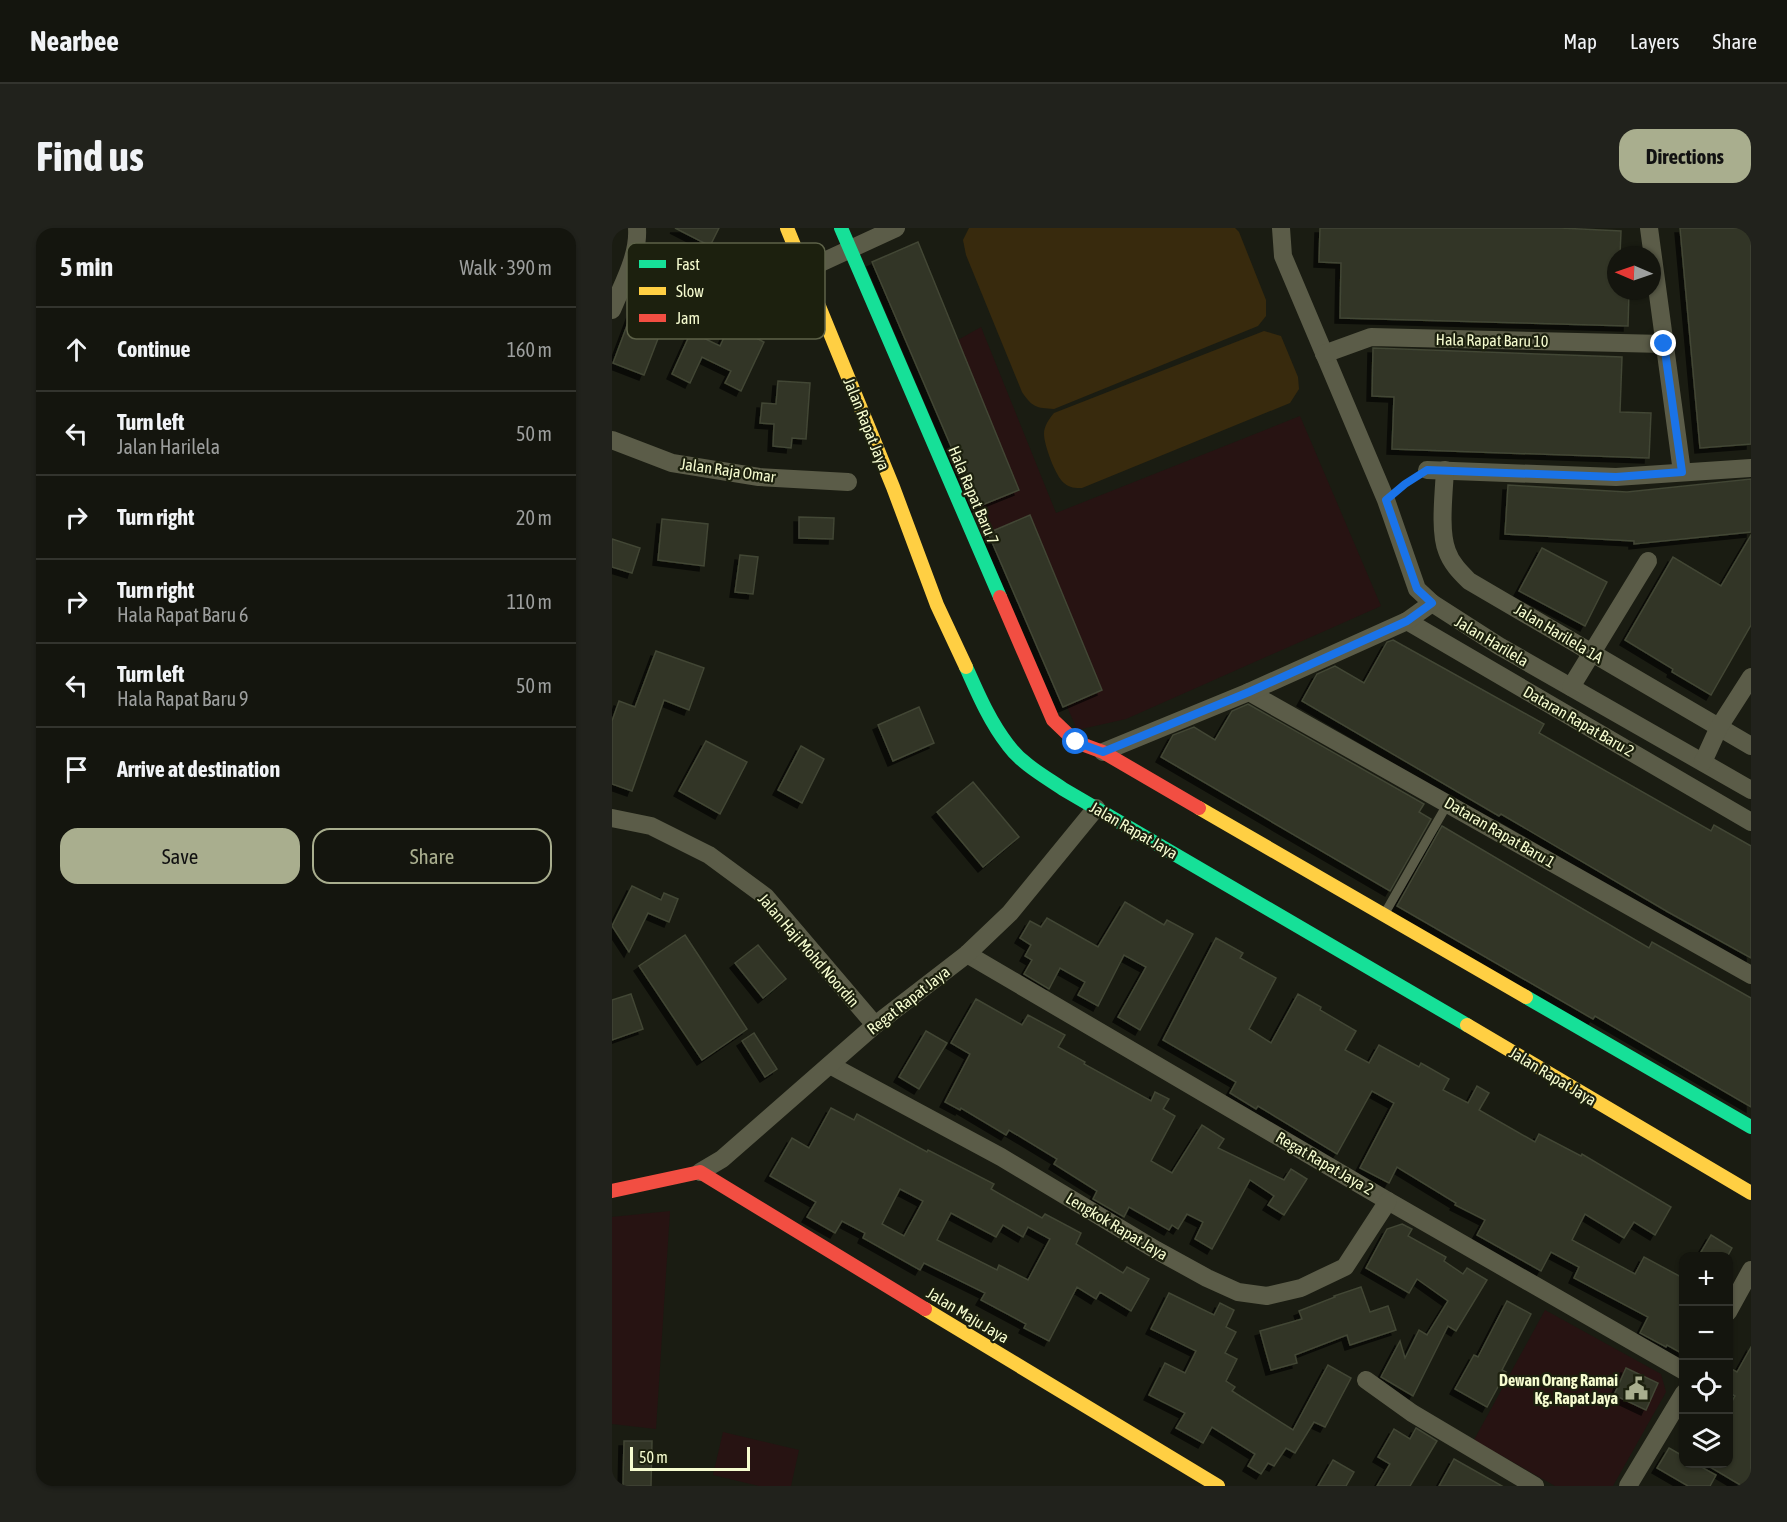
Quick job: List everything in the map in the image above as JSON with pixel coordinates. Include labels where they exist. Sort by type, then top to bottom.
[{"type":"street","points":[[636,243],[637,228]]},
{"type":"street","name":"Jalan Rapat Jaya","points":[[787,228],[793,243]]},
{"type":"street","name":"Hala Rapat Baru 7","points":[[841,228],[1053,720],[1076,742],[1103,752]]},
{"type":"street","points":[[825,260],[896,228]]},
{"type":"street","name":"Jalan Harilela","points":[[1281,228],[1283,256],[1386,500],[1417,589],[1432,603],[1499,646],[1751,790]]},
{"type":"street","points":[[1649,228],[1682,472]]},
{"type":"street","points":[[612,310],[627,271]]},
{"type":"street","name":"Jalan Rapat Jaya","points":[[825,321],[893,487],[937,604],[988,714],[1009,747],[1032,768],[1063,789],[1751,1193]]},
{"type":"street","name":"Hala Rapat Baru 10","points":[[1324,354],[1371,337],[1664,344]]},
{"type":"street","name":"Jalan Raja Omar","points":[[612,440],[672,463],[759,477],[849,482]]},
{"type":"street","points":[[1427,470],[1616,477],[1751,468]]},
{"type":"street","name":"Jalan Harilela 1A","points":[[1445,470],[1443,525],[1446,550],[1453,564],[1469,581],[1751,746]]},
{"type":"street","points":[[1572,687],[1648,561]]},
{"type":"street","points":[[1103,752],[1249,692],[1407,621],[1432,603]]},
{"type":"street","name":"Dataran Rapat Baru 2","points":[[1407,621],[1751,822]]},
{"type":"street","points":[[1703,762],[1719,727],[1751,677]]},
{"type":"street","name":"Dataran Rapat Baru 1","points":[[1249,692],[1751,975]]},
{"type":"street","points":[[1103,752],[1751,1127]]},
{"type":"street","name":"Regat Rapat Jaya","points":[[700,1172],[722,1159],[875,1025],[967,954],[1010,913],[1096,808]]},
{"type":"street","name":"Jalan Haji Mohd Noordin","points":[[612,818],[651,826],[709,855],[766,897],[875,1025]]},
{"type":"street","name":"Regat Rapat Jaya 2","points":[[967,954],[1679,1369]]},
{"type":"street","name":"Lengkok Rapat Jaya","points":[[830,1065],[1001,1156],[1156,1250],[1238,1292],[1267,1296],[1301,1288],[1345,1267],[1388,1201]]},
{"type":"street","points":[[612,1191],[700,1172]]},
{"type":"street","name":"Jalan Maju Jaya","points":[[700,1172],[1218,1486]]},
{"type":"street","points":[[1731,1306],[1751,1270]]},
{"type":"street","points":[[1366,1380],[1412,1413],[1535,1486]]},
{"type":"street","points":[[1629,1486],[1679,1401]]},
{"type":"lane","points":[[1384,915],[1448,803]]},
{"type":"path","points":[[1386,500],[1427,470]]},
{"type":"shaded area","points":[[969,228],[1235,228],[1239,232],[1266,300],[1266,316],[1258,326],[1054,409],[1039,407],[1032,404],[1022,392],[966,255],[963,240]]},
{"type":"shaded area","points":[[981,327],[1056,513],[1300,416],[1381,606],[1126,719],[1077,730],[921,361]]},
{"type":"shaded area","points":[[1264,331],[1281,336],[1298,377],[1299,389],[1290,403],[1082,488],[1070,487],[1061,480],[1051,460],[1044,434],[1046,425],[1054,413]]},
{"type":"shaded area","points":[[670,1211],[656,1429],[612,1424],[612,1217]]},
{"type":"shaded area","points":[[1545,1310],[1661,1374],[1666,1392],[1613,1486],[1555,1486],[1474,1440]]},
{"type":"shaded area","points":[[723,1432],[799,1450],[791,1486],[759,1486],[713,1475]]},
{"type":"building","points":[[675,228],[719,228],[712,243],[704,243]]},
{"type":"building","points":[[1320,228],[1560,228],[1621,231],[1620,246],[1607,246],[1607,300],[1629,300],[1628,326],[1340,318],[1341,263],[1319,262]]},
{"type":"building","points":[[1680,228],[1751,228],[1751,444],[1700,448]]},
{"type":"building","points":[[918,242],[1019,490],[977,507],[872,262]]},
{"type":"building","points":[[627,326],[627,339],[658,339],[644,375],[613,363]]},
{"type":"building","points":[[688,339],[706,339],[720,346],[723,339],[758,339],[764,342],[741,391],[725,383],[731,371],[702,357],[690,383],[672,374]]},
{"type":"building","points":[[1373,348],[1622,357],[1620,412],[1651,413],[1649,458],[1392,449],[1394,397],[1372,396]]},
{"type":"building","points":[[778,381],[810,383],[806,439],[792,438],[791,448],[773,446],[774,424],[760,423],[762,403],[776,404]]},
{"type":"building","points":[[1751,479],[1751,532],[1634,544],[1634,541],[1505,534],[1508,485],[1627,492]]},
{"type":"building","points":[[1030,515],[1102,690],[1063,707],[988,533]]},
{"type":"building","points":[[799,517],[834,518],[833,539],[799,538]]},
{"type":"building","points":[[662,519],[708,524],[704,566],[658,560]]},
{"type":"building","points":[[1751,535],[1751,625],[1711,695],[1625,640],[1673,557],[1721,586]]},
{"type":"building","points":[[612,539],[640,548],[632,573],[612,567]]},
{"type":"building","points":[[1542,548],[1607,582],[1585,626],[1519,591]]},
{"type":"building","points":[[740,555],[758,557],[753,594],[735,592]]},
{"type":"building","points":[[1393,640],[1544,724],[1539,733],[1711,831],[1714,825],[1751,846],[1751,958],[1501,814],[1499,816],[1302,701],[1317,674],[1335,666],[1364,683],[1387,642]]},
{"type":"building","points":[[656,651],[704,668],[689,710],[664,700],[632,791],[612,784],[612,721],[619,701],[635,707]]},
{"type":"building","points":[[1248,704],[1424,804],[1419,812],[1431,819],[1390,891],[1161,757],[1173,735],[1194,727],[1215,740],[1232,711]]},
{"type":"building","points":[[919,707],[934,743],[893,761],[878,725]]},
{"type":"building","points":[[706,741],[747,762],[720,814],[679,791]]},
{"type":"building","points":[[801,746],[824,759],[802,803],[778,790]]},
{"type":"building","points":[[973,782],[1019,837],[983,867],[937,812]]},
{"type":"building","points":[[1442,826],[1649,948],[1652,942],[1751,998],[1751,1107],[1595,1016],[1593,1019],[1397,906]]},
{"type":"building","points":[[632,886],[661,900],[664,893],[678,899],[669,922],[648,913],[629,952],[612,926]]},
{"type":"building","points":[[1125,902],[1164,925],[1167,920],[1193,934],[1140,1030],[1118,1017],[1146,967],[1124,955],[1098,1006],[1078,995],[1085,982],[1060,968],[1049,989],[1024,974],[1032,960],[1025,956],[1031,945],[1020,938],[1030,921],[1041,927],[1047,918],[1098,947]]},
{"type":"building","points":[[685,935],[747,1029],[702,1060],[639,966]]},
{"type":"building","points":[[1216,938],[1243,953],[1240,958],[1276,978],[1249,1029],[1271,1043],[1298,994],[1356,1031],[1345,1050],[1369,1063],[1379,1045],[1419,1067],[1421,1063],[1449,1079],[1443,1090],[1468,1103],[1477,1086],[1489,1093],[1479,1110],[1535,1142],[1539,1134],[1581,1156],[1582,1154],[1671,1207],[1655,1235],[1634,1222],[1624,1238],[1585,1214],[1572,1240],[1635,1274],[1644,1257],[1679,1276],[1679,1352],[1640,1333],[1648,1317],[1574,1278],[1579,1267],[1551,1252],[1541,1271],[1477,1235],[1485,1220],[1455,1205],[1456,1203],[1397,1167],[1389,1183],[1360,1168],[1394,1103],[1372,1091],[1337,1154],[1258,1106],[1256,1109],[1230,1093],[1236,1082],[1163,1040]]},
{"type":"building","points":[[758,945],[786,979],[763,998],[735,963]]},
{"type":"building","points":[[631,994],[643,1029],[612,1040],[612,1000]]},
{"type":"building","points":[[976,999],[1022,1025],[1028,1015],[1065,1035],[1058,1047],[1151,1101],[1155,1092],[1169,1099],[1163,1109],[1175,1116],[1151,1161],[1172,1173],[1202,1125],[1224,1139],[1218,1148],[1284,1180],[1291,1169],[1307,1179],[1284,1215],[1268,1205],[1274,1196],[1250,1180],[1212,1249],[1195,1239],[1203,1222],[1187,1214],[1178,1229],[1172,1225],[1169,1230],[1129,1207],[1124,1217],[1093,1199],[1097,1191],[1054,1164],[1057,1159],[1009,1130],[1006,1135],[961,1108],[960,1110],[945,1102],[970,1054],[951,1043]]},
{"type":"building","points":[[926,1031],[947,1043],[919,1089],[899,1077]]},
{"type":"building","points":[[754,1033],[777,1069],[765,1077],[742,1041]]},
{"type":"building","points":[[831,1108],[854,1120],[857,1114],[927,1152],[928,1150],[994,1184],[991,1189],[1042,1218],[1045,1214],[1081,1233],[1076,1244],[1123,1273],[1127,1267],[1149,1279],[1131,1311],[1100,1292],[1096,1299],[1077,1287],[1049,1341],[1024,1328],[1026,1324],[981,1300],[985,1293],[924,1263],[920,1270],[863,1238],[865,1233],[842,1221],[835,1233],[807,1217],[816,1202],[770,1176],[792,1138],[809,1148]],"holes":[[[900,1189],[923,1201],[904,1236],[882,1224]],[[951,1213],[996,1237],[1003,1225],[1023,1237],[1028,1227],[1050,1239],[1028,1280],[999,1265],[997,1270],[937,1240]]]},
{"type":"building","points":[[1402,1224],[1412,1229],[1408,1236],[1446,1257],[1444,1261],[1463,1274],[1467,1268],[1487,1280],[1456,1331],[1448,1326],[1413,1396],[1381,1377],[1400,1341],[1405,1358],[1419,1330],[1427,1335],[1448,1301],[1417,1279],[1409,1293],[1366,1268],[1387,1229]]},
{"type":"building","points":[[1711,1235],[1732,1248],[1730,1252],[1701,1252]]},
{"type":"building","points":[[1361,1287],[1370,1312],[1388,1306],[1396,1330],[1350,1345],[1347,1335],[1295,1355],[1297,1363],[1271,1370],[1260,1331],[1302,1319],[1299,1311]]},
{"type":"building","points":[[1169,1293],[1214,1315],[1220,1303],[1234,1310],[1226,1327],[1236,1332],[1225,1353],[1237,1359],[1226,1381],[1235,1387],[1232,1391],[1293,1430],[1328,1365],[1351,1378],[1325,1427],[1314,1422],[1295,1453],[1286,1448],[1274,1466],[1268,1463],[1261,1474],[1248,1466],[1255,1454],[1212,1427],[1203,1443],[1176,1428],[1185,1413],[1149,1395],[1165,1363],[1185,1373],[1196,1351],[1151,1329]]},
{"type":"building","points":[[1507,1301],[1531,1314],[1502,1370],[1506,1372],[1487,1407],[1455,1389],[1474,1355],[1478,1357]]},
{"type":"building","points":[[1751,1347],[1751,1486],[1742,1486],[1712,1468],[1733,1468],[1733,1399],[1735,1396],[1733,1395],[1733,1370],[1737,1372]]},
{"type":"building","name":"Dewan Orang Ramai Kg. Rapat Jaya","points":[[1626,1368],[1658,1383],[1646,1410],[1614,1395]]},
{"type":"building","points":[[1416,1428],[1437,1441],[1410,1486],[1377,1486],[1390,1464],[1378,1457],[1394,1429],[1410,1439]]},
{"type":"building","points":[[624,1441],[652,1441],[651,1486],[623,1486]]},
{"type":"building","points":[[1669,1448],[1679,1454],[1679,1468],[1703,1468],[1716,1475],[1710,1486],[1688,1486],[1657,1468]]},
{"type":"building","points":[[1454,1459],[1502,1486],[1439,1486]]},
{"type":"building","points":[[1333,1460],[1354,1472],[1346,1486],[1318,1486]]},
{"type":"traffic: fast","points":[[841,228],[1000,597]]},
{"type":"traffic: fast","points":[[966,667],[996,727],[1014,752],[1034,769],[1063,789],[1467,1025]]},
{"type":"traffic: fast","points":[[1526,997],[1751,1127]]},
{"type":"traffic: slow","points":[[787,228],[793,243]]},
{"type":"traffic: slow","points":[[825,321],[893,487],[937,605],[966,667]]},
{"type":"traffic: slow","points":[[1199,808],[1526,997]]},
{"type":"traffic: slow","points":[[1467,1025],[1751,1193]]},
{"type":"traffic: slow","points":[[925,1309],[1218,1486]]},
{"type":"traffic: jam","points":[[1000,597],[1053,720],[1076,742],[1103,752],[1199,808]]},
{"type":"traffic: jam","points":[[612,1191],[700,1172],[925,1309]]},
{"type":"place","name":"Dewan Orang Ramai Kg. Rapat Jaya","points":[[1636,1389]]},
{"type":"route","points":[[1076,742],[1103,752],[1249,692],[1407,621],[1432,603],[1417,589],[1386,500],[1427,470],[1616,477],[1682,472],[1664,344]]}]
